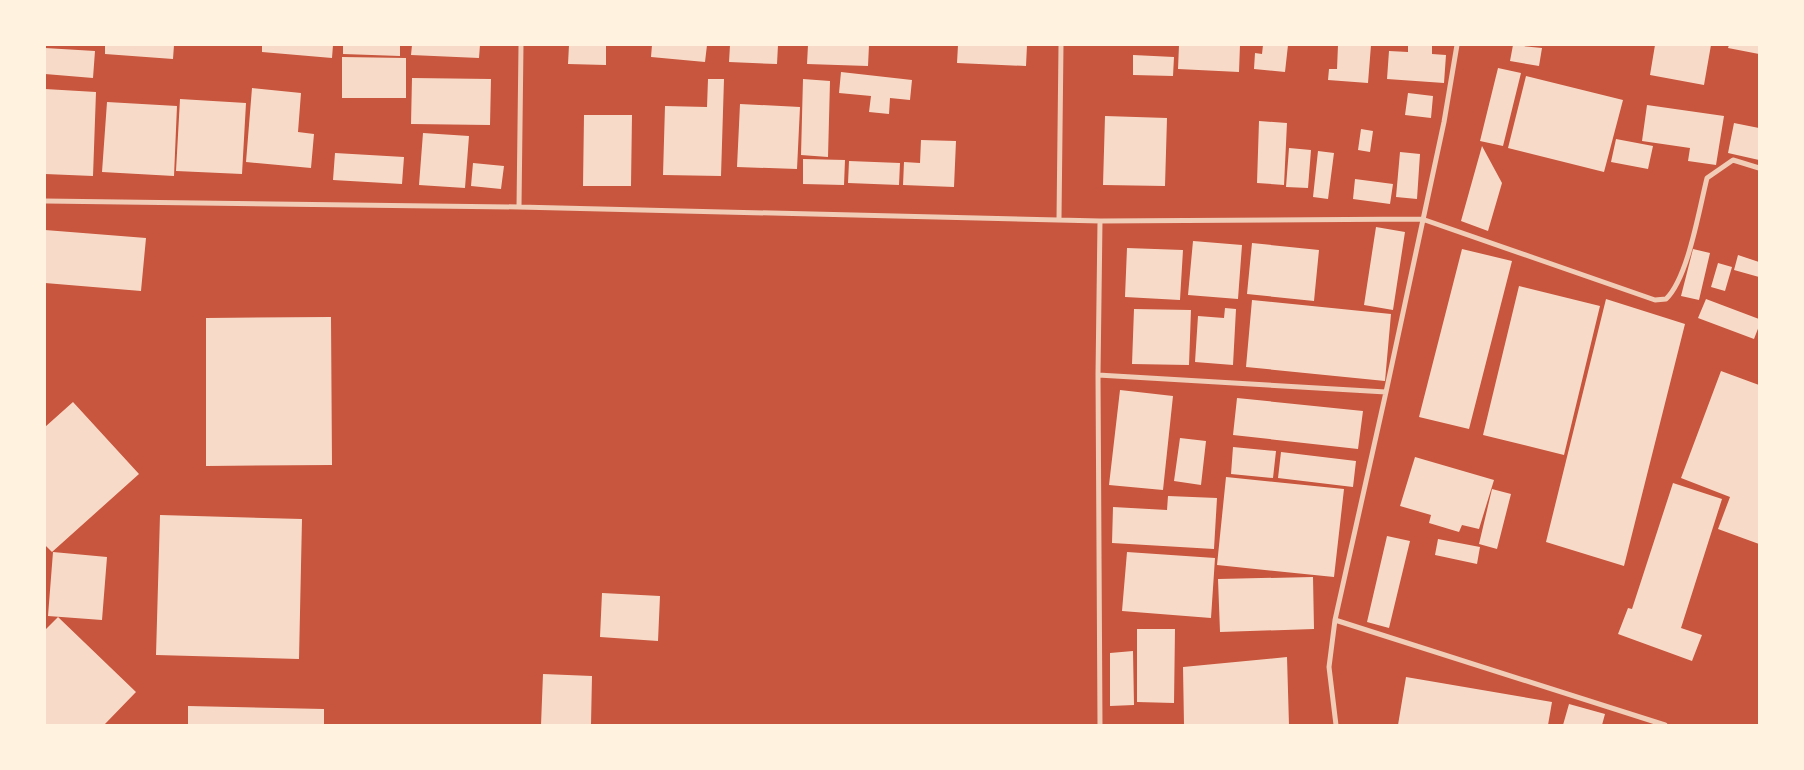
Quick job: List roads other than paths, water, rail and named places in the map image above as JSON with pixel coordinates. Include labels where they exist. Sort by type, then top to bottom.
[{"type":"street","points":[[519,207],[521,45]]},
{"type":"street","points":[[1059,219],[1061,45]]},
{"type":"street","points":[[1336,725],[1329,667],[1335,620],[1444,122],[1457,45]]},
{"type":"street","points":[[45,201],[519,207],[1100,220],[1422,219],[1655,300],[1666,299],[1673,292],[1684,267],[1707,178],[1733,160],[1759,168]]},
{"type":"street","points":[[1100,220],[1098,375],[1100,725]]},
{"type":"street","points":[[1098,375],[1386,392]]},
{"type":"street","points":[[1335,620],[1665,725]]}]
